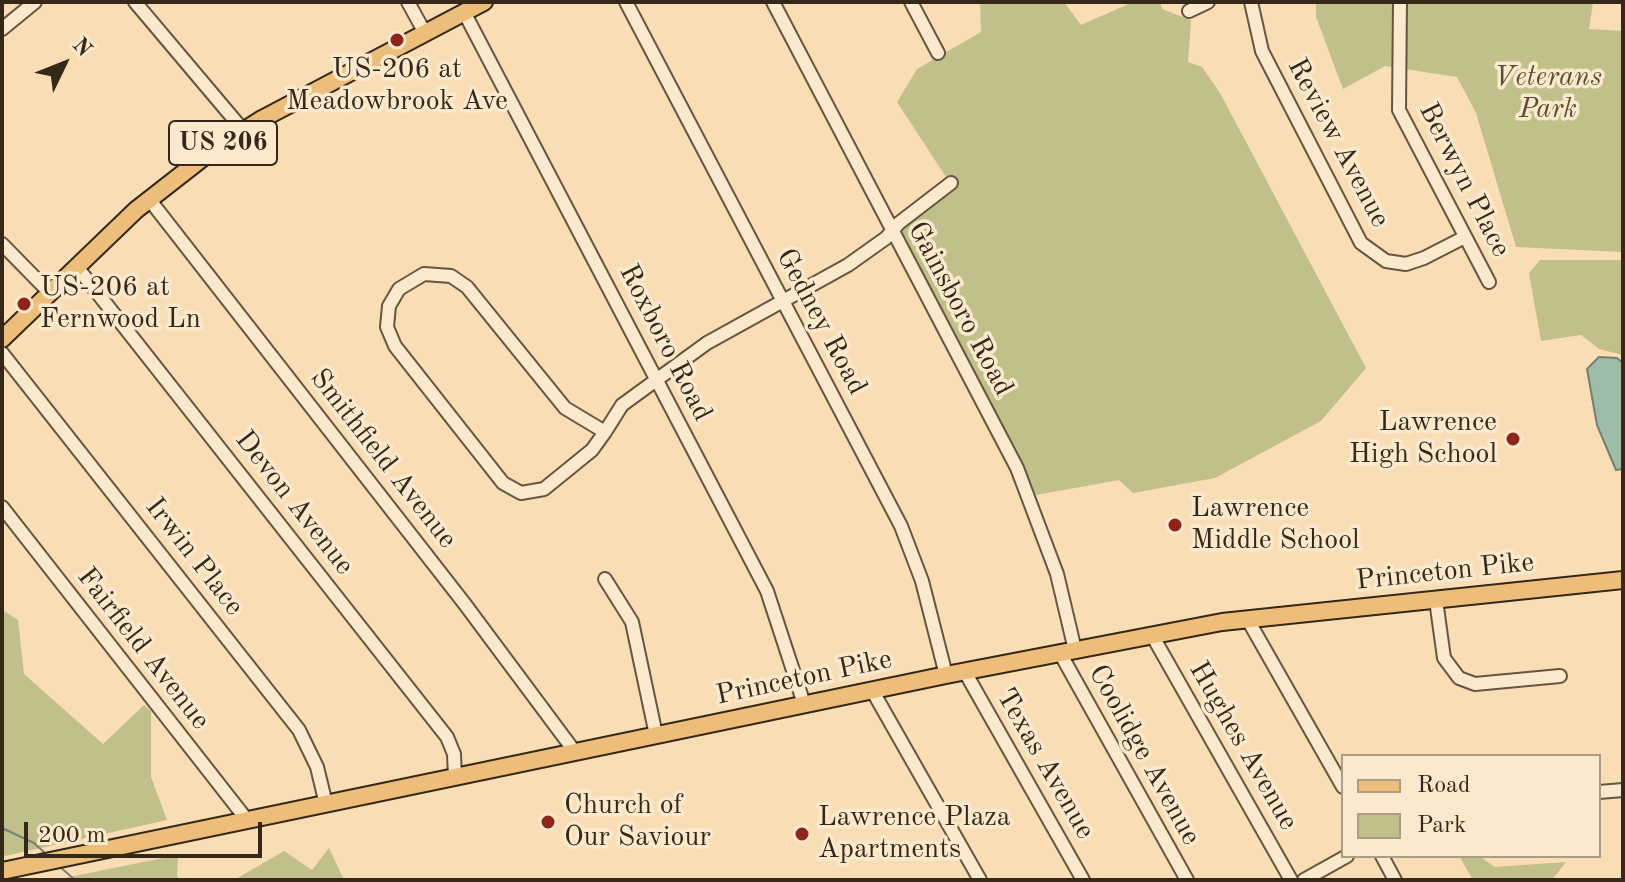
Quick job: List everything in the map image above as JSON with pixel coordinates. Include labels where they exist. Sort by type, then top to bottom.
[{"type":"main road","name":"US 206","points":[[2,339],[149,199],[243,130],[484,2]]},
{"type":"main road","name":"Princeton Pike","points":[[2,871],[872,690],[1152,635],[1248,620],[1623,580]]},
{"type":"street","points":[[2,29],[35,2]]},
{"type":"street","points":[[135,2],[243,130]]},
{"type":"street","points":[[408,2],[425,33]]},
{"type":"street","name":"Gedney Road","points":[[626,2],[901,526],[922,581],[946,675]]},
{"type":"street","name":"Gainsboro Road","points":[[773,2],[1032,502],[1057,574],[1067,652]]},
{"type":"street","points":[[911,2],[938,53]]},
{"type":"street","points":[[1189,11],[1208,2]]},
{"type":"street","name":"Review Avenue","points":[[1251,2],[1262,51],[1361,243],[1386,261],[1406,264],[1465,237]]},
{"type":"street","name":"Berwyn Place","points":[[1400,2],[1399,110],[1486,278]]},
{"type":"street","name":"Roxboro Road","points":[[464,12],[767,591],[804,704]]},
{"type":"street","points":[[605,432],[565,408],[460,281],[442,274],[424,274],[406,282],[393,297],[387,316],[395,346],[507,487],[529,494],[544,489],[592,450],[605,432],[622,405],[707,343],[848,265],[886,238],[891,230],[951,183]]},
{"type":"street","name":"Smithfield Avenue","points":[[149,199],[464,603],[575,752]]},
{"type":"street","points":[[2,244],[50,293]]},
{"type":"street","name":"Devon Avenue","points":[[77,267],[447,737],[454,754],[455,777]]},
{"type":"street","name":"Irwin Place","points":[[2,353],[299,730],[314,759],[326,804]]},
{"type":"street","name":"Fairfield Avenue","points":[[2,507],[247,820]]},
{"type":"street","points":[[605,579],[632,622],[656,735]]},
{"type":"street","points":[[1436,600],[1441,648],[1447,665],[1459,678],[1475,684],[1560,676]]},
{"type":"street","points":[[1248,620],[1341,783]]},
{"type":"street","name":"Hughes Avenue","points":[[1152,635],[1291,880]]},
{"type":"street","name":"Coolidge Avenue","points":[[1067,652],[1187,880]]},
{"type":"street","name":"Texas Avenue","points":[[965,672],[1083,880]]},
{"type":"street","points":[[872,690],[980,880]]},
{"type":"street","points":[[1601,792],[1623,790]]},
{"type":"street","points":[[1304,880],[1343,858]]},
{"type":"street","points":[[1383,858],[1395,880]]},
{"type":"green space","points":[[980,2],[1064,2],[1081,25],[1133,2],[1160,2],[1162,9],[1191,20],[1188,62],[1202,67],[1220,93],[1366,368],[1321,421],[1215,478],[1133,493],[1119,480],[1025,497],[887,228],[946,177],[897,102],[917,69],[981,32]]},
{"type":"green space","name":"Veterans Park","points":[[1316,2],[1593,2],[1589,29],[1623,31],[1623,252],[1516,247],[1476,113],[1457,77],[1385,66],[1343,89],[1316,17]]},
{"type":"green space","points":[[1540,260],[1623,260],[1623,355],[1599,349],[1581,335],[1541,341],[1529,273]]},
{"type":"green space","points":[[2,610],[18,620],[24,674],[103,744],[144,705],[151,711],[151,777],[167,820],[5,856],[2,853]]},
{"type":"green space","points":[[329,848],[344,880],[234,880],[284,851],[312,870]]},
{"type":"green space","points":[[178,855],[177,877],[184,880],[54,880]]},
{"type":"green space","points":[[1460,858],[1482,858],[1495,867],[1566,862],[1552,880],[1473,880]]},
{"type":"shaded area","points":[[1599,357],[1617,358],[1623,363],[1623,469],[1616,470],[1597,425],[1587,369]]},
{"type":"waterway","points":[[2,828],[34,843],[45,853]]},
{"type":"waterway","points":[[59,866],[75,880]]},
{"type":"place","name":"US-206 at Meadowbrook Ave","points":[[397,40]]},
{"type":"place","name":"US-206 at Fernwood Ln","points":[[24,304]]},
{"type":"place","name":"Lawrence High School","points":[[1513,439]]},
{"type":"place","name":"Lawrence Middle School","points":[[1175,525]]},
{"type":"place","name":"Church of Our Saviour","points":[[548,822]]},
{"type":"place","name":"Lawrence Plaza Apartments","points":[[802,834]]}]
